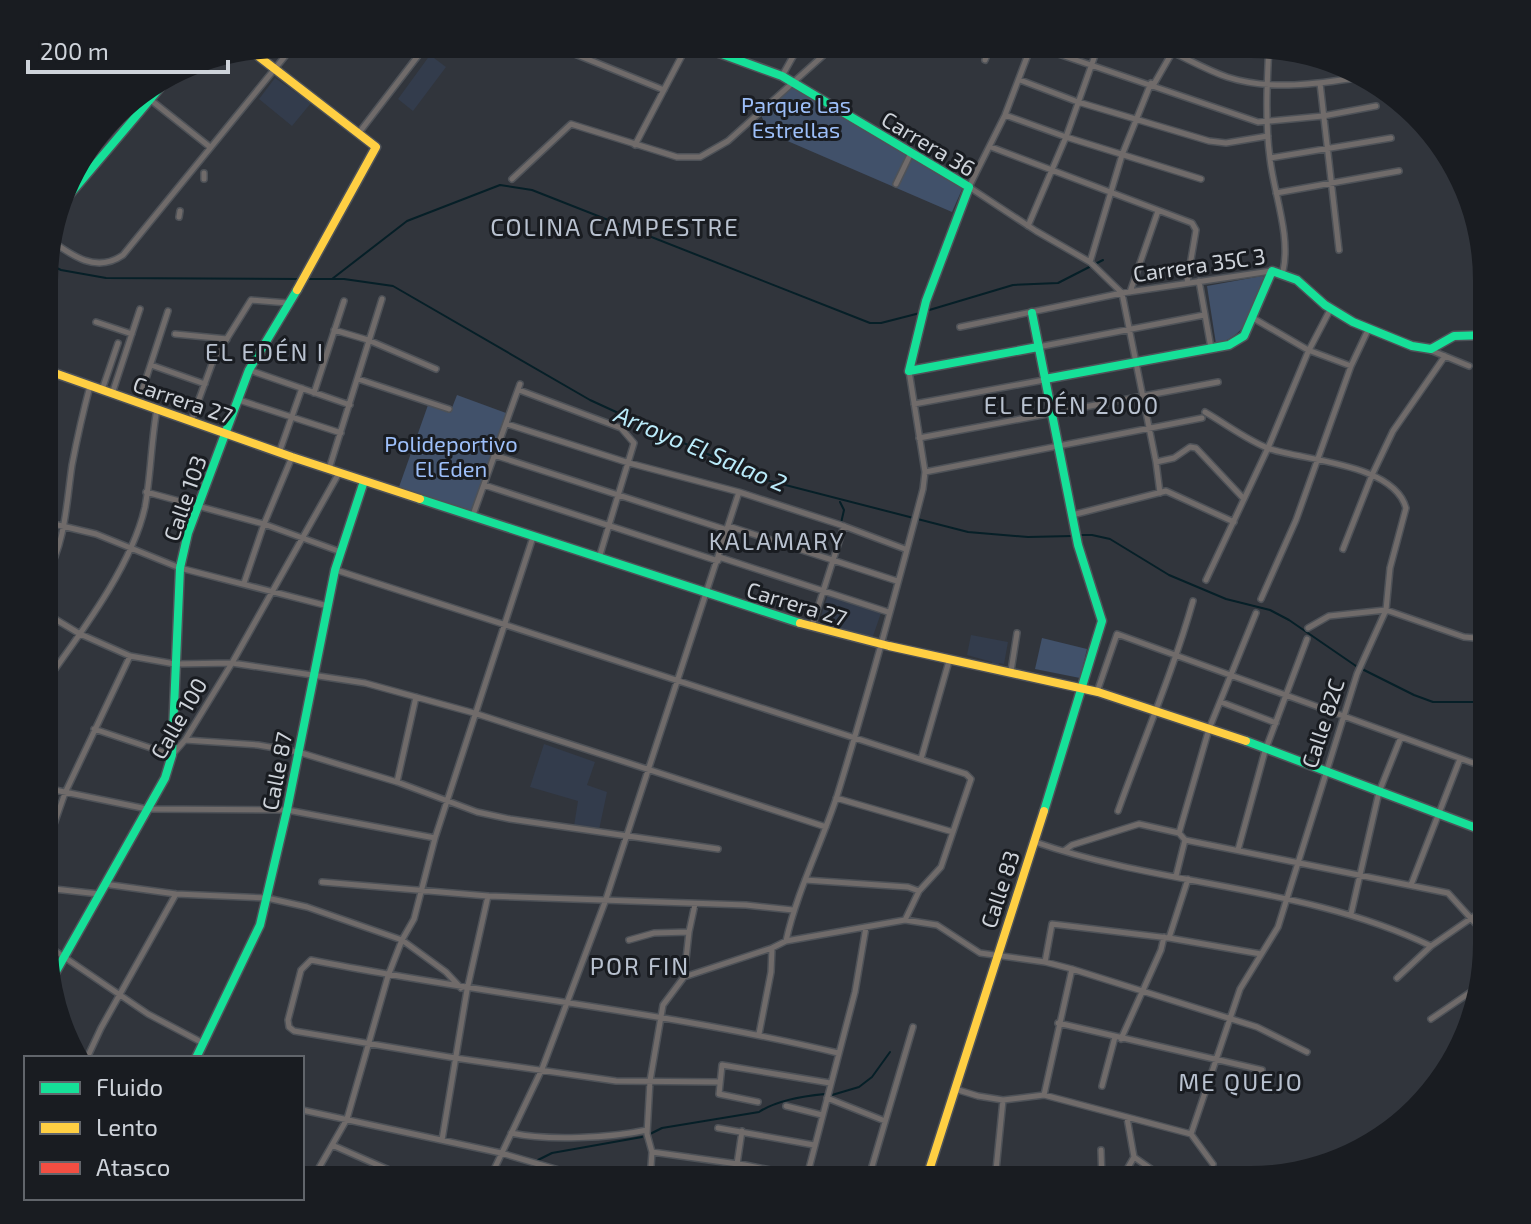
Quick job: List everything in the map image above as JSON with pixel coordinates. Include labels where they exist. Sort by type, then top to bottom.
[{"type":"main road","name":"Carrera 36","points":[[733,58],[793,82],[969,187]]},
{"type":"main road","points":[[262,59],[358,134]]},
{"type":"main road","points":[[83,179],[150,100]]},
{"type":"main road","name":"Calle 103","points":[[172,755],[180,568],[197,505],[249,370],[376,147],[358,134]]},
{"type":"main road","points":[[969,187],[924,306],[909,371],[1038,347]]},
{"type":"main road","points":[[1045,379],[1229,345],[1244,336],[1272,271]]},
{"type":"main road","name":"Carrera 35C 3","points":[[1272,271],[1283,271],[1330,309],[1368,329],[1430,350]]},
{"type":"main road","points":[[1032,313],[1071,515]]},
{"type":"main road","points":[[1430,350],[1456,336],[1473,335]]},
{"type":"main road","name":"Carrera 27","points":[[58,374],[279,453],[811,626],[881,646],[1097,692],[1154,709],[1473,827]]},
{"type":"main road","name":"Calle 87","points":[[197,1056],[260,925],[287,810],[335,570],[364,481]]},
{"type":"main road","name":"Calle 83","points":[[930,1166],[1100,635],[1102,621],[1099,608],[1071,515]]},
{"type":"main road","name":"Calle 100","points":[[59,967],[165,778],[172,755]]},
{"type":"street","points":[[61,247],[83,262],[109,263],[123,255],[284,58]]},
{"type":"street","points":[[358,134],[416,58]]},
{"type":"street","points":[[585,58],[664,90]]},
{"type":"street","points":[[635,145],[681,58]]},
{"type":"street","points":[[782,76],[792,58]]},
{"type":"street","points":[[512,179],[571,124],[685,158],[707,154],[728,141],[820,58]]},
{"type":"street","points":[[969,187],[991,147],[1027,58]]},
{"type":"street","points":[[1073,58],[1236,115],[1267,122],[1376,106]]},
{"type":"street","points":[[1028,226],[1066,137],[1093,58]]},
{"type":"street","points":[[1092,264],[1110,193],[1135,119],[1171,58]]},
{"type":"street","points":[[1187,58],[1227,77],[1267,85],[1345,79]]},
{"type":"street","points":[[1268,58],[1267,122],[1285,252],[1283,271]]},
{"type":"street","points":[[1020,80],[1078,102],[1209,141],[1226,143],[1268,136]]},
{"type":"street","points":[[1320,83],[1325,149],[1339,250]]},
{"type":"street","points":[[150,100],[210,147]]},
{"type":"street","points":[[1005,115],[1201,179]]},
{"type":"street","points":[[1270,158],[1391,138]]},
{"type":"street","points":[[991,147],[1192,223],[1196,230],[1187,283]]},
{"type":"street","points":[[896,184],[912,153]]},
{"type":"street","points":[[1276,193],[1399,171]]},
{"type":"street","name":"Carrera 36","points":[[969,187],[1092,264],[1122,293]]},
{"type":"street","points":[[1130,292],[1158,211]]},
{"type":"street","name":"Carrera 35C 3","points":[[960,327],[1122,293],[1272,271]]},
{"type":"street","points":[[1199,281],[1211,348]]},
{"type":"street","points":[[1122,293],[1160,493]]},
{"type":"street","points":[[329,469],[382,299]]},
{"type":"street","points":[[191,421],[213,361],[251,300],[289,303]]},
{"type":"street","points":[[314,393],[344,301]]},
{"type":"street","points":[[112,394],[140,309]]},
{"type":"street","points":[[1206,580],[1268,448],[1308,350],[1330,309]]},
{"type":"street","points":[[142,391],[168,311]]},
{"type":"street","points":[[1038,347],[1204,315]]},
{"type":"street","points":[[1253,318],[1308,350],[1351,366]]},
{"type":"street","points":[[96,322],[132,334]]},
{"type":"street","points":[[1261,599],[1296,520],[1351,366],[1368,329]]},
{"type":"street","points":[[334,330],[368,340],[436,369]]},
{"type":"street","points":[[175,334],[227,339]]},
{"type":"street","name":"Carrera 27","points":[[102,390],[118,343]]},
{"type":"street","name":"Carrera 35C 3","points":[[1430,350],[1469,366]]},
{"type":"street","points":[[1343,549],[1393,431],[1445,356]]},
{"type":"street","points":[[151,365],[205,384]]},
{"type":"street","points":[[249,370],[350,405]]},
{"type":"street","points":[[786,941],[793,910],[826,827],[855,739],[916,515],[925,472],[909,371]]},
{"type":"street","points":[[358,379],[449,409]]},
{"type":"street","points":[[914,404],[1045,379]]},
{"type":"street","points":[[919,438],[1218,382]]},
{"type":"street","points":[[58,552],[66,526],[73,461],[90,386]]},
{"type":"street","points":[[473,516],[520,387],[621,428],[634,443],[599,558]]},
{"type":"street","points":[[279,453],[302,388]]},
{"type":"street","points":[[239,400],[341,433]]},
{"type":"street","points":[[58,665],[80,634],[129,548],[145,505],[157,409]]},
{"type":"street","points":[[925,472],[1149,429],[1204,415],[1268,448],[1372,475]]},
{"type":"street","points":[[507,424],[629,463],[739,492],[905,549]]},
{"type":"street","points":[[1156,462],[1174,458],[1190,447],[1196,448],[1244,499]]},
{"type":"street","points":[[494,455],[897,581]]},
{"type":"street","points":[[244,583],[292,457]]},
{"type":"street","name":"Calle 100","points":[[172,755],[185,740],[232,663],[339,473]]},
{"type":"street","name":"Calle 82C","points":[[1191,1134],[1240,989],[1272,940],[1357,674],[1386,610],[1390,568],[1406,511],[1404,500],[1395,489],[1372,475]]},
{"type":"street","points":[[484,485],[888,612]]},
{"type":"street","points":[[146,492],[264,524],[341,552]]},
{"type":"street","points":[[495,1166],[542,1069],[605,902],[739,492]]},
{"type":"street","points":[[1071,515],[1170,492],[1234,522]]},
{"type":"street","points":[[58,524],[96,534],[180,568],[328,606]]},
{"type":"street","points":[[811,626],[844,526]]},
{"type":"street","points":[[320,1166],[347,1119],[388,976],[414,919],[435,838],[533,537]]},
{"type":"street","points":[[335,570],[966,774],[971,779],[941,867],[919,891],[905,920]]},
{"type":"street","points":[[1118,811],[1154,709],[1177,656],[1193,601]]},
{"type":"street","points":[[1308,628],[1329,616],[1386,610],[1473,638]]},
{"type":"street","points":[[1179,833],[1209,729],[1256,613]]},
{"type":"street","points":[[58,621],[130,656],[175,664],[232,663],[365,683],[474,713],[826,827]]},
{"type":"street","points":[[1011,673],[1017,633]]},
{"type":"street","points":[[1097,692],[1117,634],[1473,763]]},
{"type":"street","points":[[1238,850],[1265,751],[1307,639]]},
{"type":"street","points":[[58,813],[130,656]]},
{"type":"street","points":[[921,759],[949,661]]},
{"type":"street","points":[[397,782],[416,697]]},
{"type":"street","points":[[1221,702],[1276,723]]},
{"type":"street","points":[[94,729],[172,755]]},
{"type":"street","points":[[1351,914],[1379,792],[1401,737]]},
{"type":"street","points":[[185,740],[258,745],[298,752],[397,782],[477,812],[534,824],[718,849]]},
{"type":"street","points":[[1411,885],[1460,759]]},
{"type":"street","points":[[58,791],[147,809],[287,810],[435,838]]},
{"type":"street","points":[[836,798],[953,832]]},
{"type":"street","points":[[1063,852],[1072,845],[1139,824],[1179,833],[1185,840],[1448,893],[1472,919],[1431,946],[1397,978]]},
{"type":"street","points":[[1176,876],[1185,840]]},
{"type":"street","points":[[1033,841],[1063,852],[1351,914],[1390,926],[1431,946]]},
{"type":"street","points":[[1102,1086],[1118,1038],[1161,950],[1188,879]]},
{"type":"street","points":[[805,880],[908,887],[919,891]]},
{"type":"street","points":[[322,882],[488,896],[793,910]]},
{"type":"street","points":[[104,884],[176,894],[267,898],[307,907],[402,940],[465,989]]},
{"type":"street","points":[[58,889],[99,894]]},
{"type":"street","points":[[88,1056],[176,894]]},
{"type":"street","points":[[442,1140],[465,989],[488,896]]},
{"type":"street","points":[[651,1166],[652,1152],[647,1134],[650,1081],[663,1005],[684,977],[695,904]]},
{"type":"street","points":[[684,977],[786,941],[905,920],[937,925],[972,949],[1072,969],[1229,1018],[1268,1031],[1307,1052]]},
{"type":"street","points":[[1045,962],[1052,924],[1261,954]]},
{"type":"street","points":[[809,1166],[855,992],[866,927]]},
{"type":"street","points":[[629,940],[654,933],[689,932]]},
{"type":"street","points":[[759,1034],[771,972],[772,948]]},
{"type":"street","points":[[58,953],[148,1014],[203,1043]]},
{"type":"street","points":[[719,1082],[616,1081],[455,1058],[294,1031],[289,1027],[288,1020],[301,970],[311,960],[465,989],[759,1034],[838,1053]]},
{"type":"street","points":[[1044,1095],[1072,969]]},
{"type":"street","points":[[1431,1019],[1466,995]]},
{"type":"street","points":[[1058,1023],[1262,1070]]},
{"type":"street","points":[[872,1166],[913,1027]]},
{"type":"street","points":[[758,1102],[718,1092],[724,1064],[830,1083]]},
{"type":"street","points":[[954,1089],[1003,1100],[1044,1095],[1191,1134],[1213,1164]]},
{"type":"street","points":[[827,1095],[885,1121]]},
{"type":"street","points":[[996,1166],[1003,1100]]},
{"type":"street","points":[[786,1106],[822,1115]]},
{"type":"street","points":[[304,1110],[501,1153],[545,1166]]},
{"type":"street","points":[[1127,1118],[1134,1157],[1129,1166]]},
{"type":"street","points":[[718,1128],[814,1145]]},
{"type":"street","points":[[737,1164],[742,1131]]},
{"type":"street","points":[[511,1133],[524,1136],[647,1134]]},
{"type":"street","points":[[332,1145],[380,1166]]},
{"type":"street","points":[[1101,1150],[1102,1166]]},
{"type":"street","points":[[652,1152],[750,1166]]},
{"type":"street","points":[[1134,1157],[1147,1166]]},
{"type":"shaded area","points":[[428,58],[434,58],[446,67],[413,111],[398,99]]},
{"type":"shaded area","points":[[275,78],[311,103],[292,126],[259,99]]},
{"type":"shaded area","points":[[828,594],[881,613],[872,639],[819,623]]},
{"type":"shaded area","points":[[971,635],[1008,642],[1004,664],[999,663],[998,669],[991,667],[992,662],[967,655]]},
{"type":"shaded area","points":[[544,744],[595,762],[587,785],[607,792],[599,830],[574,826],[578,801],[530,787]]},
{"type":"green space","name":"Parque Las Estrellas","points":[[793,86],[963,187],[952,212],[769,133],[761,115]]},
{"type":"green space","points":[[1266,277],[1243,327],[1227,340],[1216,344],[1207,286]]},
{"type":"green space","name":"Polideportivo El Eden","points":[[457,395],[506,413],[471,513],[399,487],[428,405],[450,413]]},
{"type":"green space","points":[[1042,638],[1087,649],[1080,678],[1035,669]]},
{"type":"waterway","points":[[332,279],[407,221],[500,185],[532,190],[870,323],[920,313]]},
{"type":"waterway","points":[[926,311],[1013,285],[1058,283],[1103,260]]},
{"type":"waterway","name":"Arroyo El Salao 2","points":[[59,269],[106,278],[299,279]]},
{"type":"waterway","name":"Arroyo El Salao 2","points":[[306,279],[344,279],[393,286],[590,400],[762,479],[968,532],[1028,537],[1072,536]]},
{"type":"waterway","points":[[840,502],[844,510],[841,523]]},
{"type":"waterway","name":"Arroyo El Salao 2","points":[[1078,535],[1110,539],[1169,575],[1226,599],[1270,610],[1356,666],[1414,695],[1433,702],[1473,702]]},
{"type":"waterway","points":[[832,1095],[859,1087],[872,1077],[890,1052]]},
{"type":"waterway","points":[[650,1134],[662,1128],[759,1112],[800,1097],[825,1094]]},
{"type":"waterway","points":[[538,1160],[552,1153],[642,1137]]},
{"type":"traffic: fast","points":[[733,58],[782,76],[969,187],[926,301],[909,371],[1038,347]]},
{"type":"traffic: fast","points":[[83,179],[150,100]]},
{"type":"traffic: fast","points":[[1045,379],[1229,345],[1244,336],[1272,271],[1297,280],[1325,305],[1353,322],[1412,346],[1431,349],[1454,336],[1473,335]]},
{"type":"traffic: fast","points":[[59,966],[165,778],[172,755],[180,568],[188,533],[249,370],[297,290]]},
{"type":"traffic: fast","points":[[1032,313],[1078,545],[1102,621],[1044,811]]},
{"type":"traffic: fast","points":[[197,1056],[260,925],[287,810],[335,570],[364,481]]},
{"type":"traffic: fast","points":[[420,499],[800,623]]},
{"type":"traffic: fast","points":[[1246,741],[1473,827]]},
{"type":"traffic: slow","points":[[262,59],[376,147],[297,290]]},
{"type":"traffic: slow","points":[[58,374],[420,499]]},
{"type":"traffic: slow","points":[[800,623],[1098,692],[1246,741]]},
{"type":"traffic: slow","points":[[930,1166],[1044,811]]},
{"type":"district","name":"COLINA CAMPESTRE","points":[[615,226]]},
{"type":"district","name":"EL EDÉN I","points":[[265,351]]},
{"type":"district","name":"EL EDÉN 2000","points":[[1072,404]]},
{"type":"district","name":"KALAMARY","points":[[777,540]]},
{"type":"district","name":"POR FIN","points":[[640,965]]},
{"type":"district","name":"ME QUEJO","points":[[1241,1081]]}]
